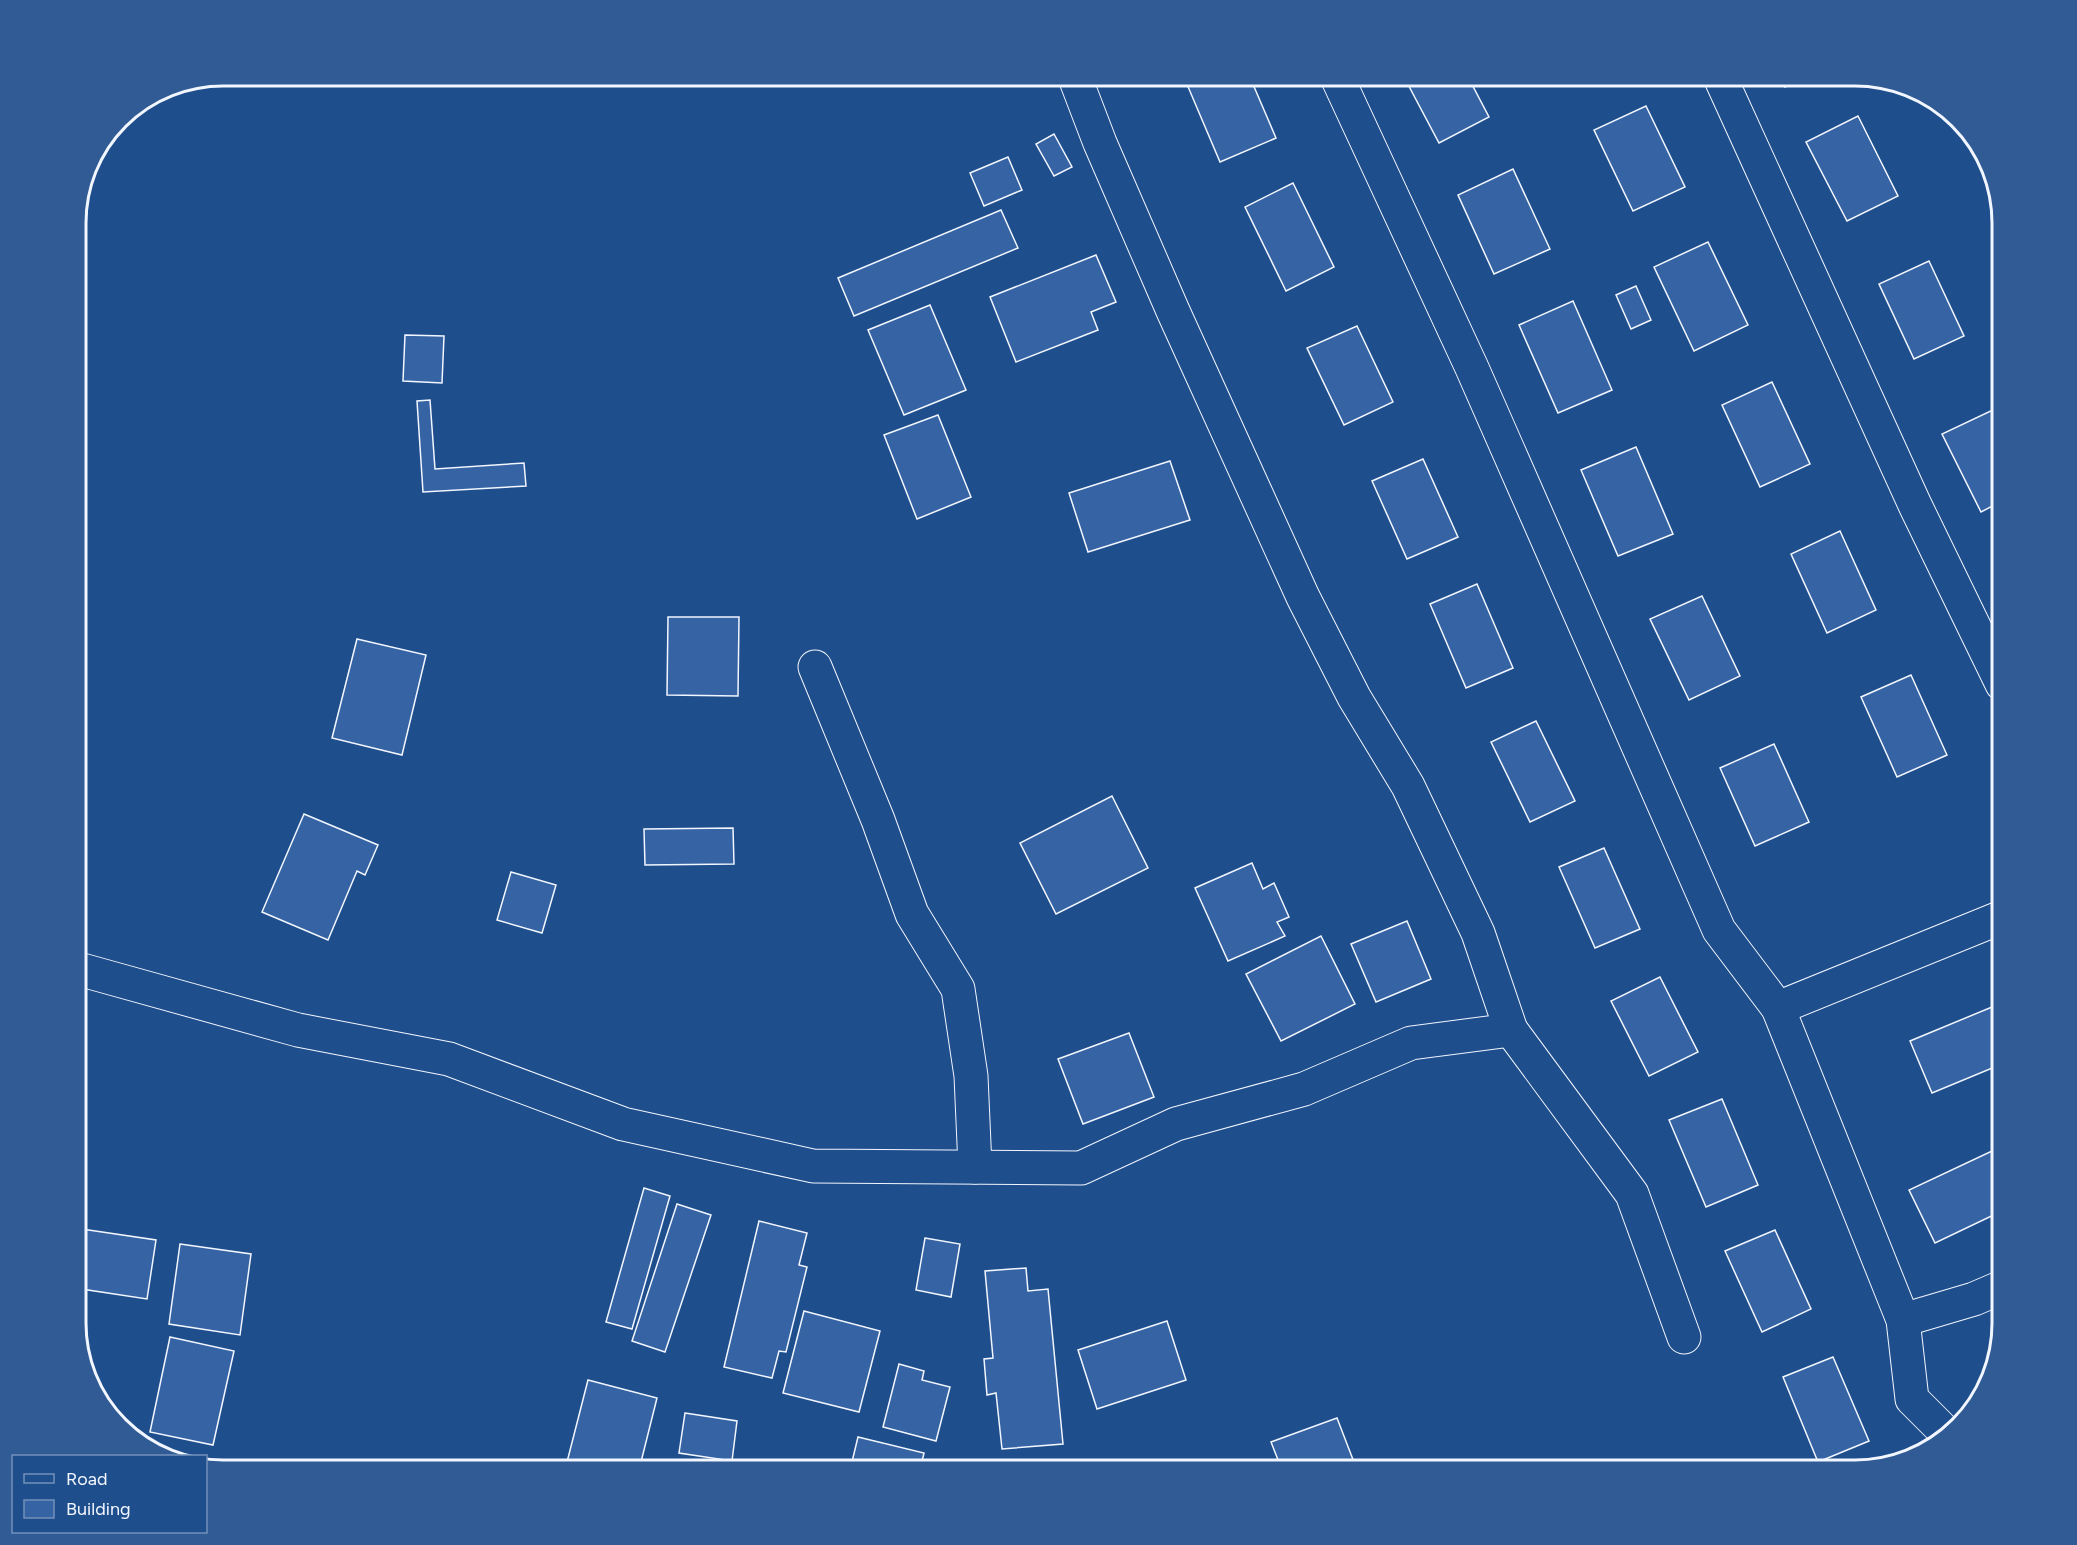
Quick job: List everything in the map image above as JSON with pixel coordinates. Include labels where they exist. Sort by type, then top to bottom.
[{"type":"street","points":[[1078,86],[1100,143],[1168,300],[1303,597],[1354,697],[1408,786],[1478,933],[1511,1030],[1632,1194],[1684,1337]]},
{"type":"street","points":[[1341,86],[1472,368],[1719,930],[1778,1008],[1902,1320],[1912,1399],[1941,1428]]},
{"type":"street","points":[[1724,86],[1916,505],[1992,663]]},
{"type":"street","points":[[815,667],[878,820],[912,914],[958,989],[971,1076],[975,1167]]},
{"type":"street","points":[[1778,1008],[1992,921]]},
{"type":"street","points":[[86,971],[298,1030],[449,1059],[623,1124],[813,1166],[1081,1168],[1176,1124],[1304,1089],[1412,1043],[1511,1030]]},
{"type":"street","points":[[1902,1320],[1974,1299],[1992,1291]]},
{"type":"building","points":[[1188,86],[1254,86],[1276,138],[1220,162]]},
{"type":"building","points":[[1409,86],[1473,86],[1489,117],[1439,143]]},
{"type":"building","points":[[1646,106],[1685,187],[1633,211],[1594,130]]},
{"type":"building","points":[[1858,116],[1898,196],[1847,221],[1806,142]]},
{"type":"building","points":[[1054,134],[1072,167],[1054,176],[1036,144]]},
{"type":"building","points":[[1008,157],[1022,190],[984,206],[970,173]]},
{"type":"building","points":[[1513,169],[1550,249],[1494,274],[1458,195]]},
{"type":"building","points":[[1293,183],[1334,267],[1286,291],[1245,207]]},
{"type":"building","points":[[1001,210],[1018,248],[854,316],[838,278]]},
{"type":"building","points":[[1708,242],[1748,325],[1694,351],[1654,267]]},
{"type":"building","points":[[1096,255],[1116,302],[1091,312],[1098,330],[1016,362],[990,297]]},
{"type":"building","points":[[1929,261],[1964,336],[1914,359],[1879,284]]},
{"type":"building","points":[[1636,286],[1651,320],[1631,329],[1616,295]]},
{"type":"building","points":[[1573,301],[1612,390],[1558,413],[1519,325]]},
{"type":"building","points":[[930,305],[966,390],[904,415],[868,330]]},
{"type":"building","points":[[1357,326],[1393,402],[1344,425],[1307,348]]},
{"type":"building","points":[[405,335],[444,336],[442,383],[403,381]]},
{"type":"building","points":[[1772,382],[1810,464],[1760,487],[1722,405]]},
{"type":"building","points":[[430,400],[435,469],[524,463],[526,486],[423,492],[417,401]]},
{"type":"building","points":[[1992,410],[1992,506],[1981,512],[1942,434]]},
{"type":"building","points":[[938,415],[971,497],[917,519],[884,435]]},
{"type":"building","points":[[1636,447],[1673,534],[1618,556],[1581,470]]},
{"type":"building","points":[[1423,459],[1458,537],[1407,559],[1372,481]]},
{"type":"building","points":[[1170,461],[1190,520],[1088,552],[1069,493]]},
{"type":"building","points":[[1840,531],[1876,610],[1827,633],[1791,554]]},
{"type":"building","points":[[1477,584],[1513,668],[1466,688],[1430,604]]},
{"type":"building","points":[[1702,596],[1740,676],[1689,700],[1650,619]]},
{"type":"building","points":[[668,617],[739,617],[738,696],[667,695]]},
{"type":"building","points":[[357,639],[426,655],[402,755],[332,738]]},
{"type":"building","points":[[1911,675],[1947,755],[1897,777],[1861,697]]},
{"type":"building","points":[[1536,721],[1575,801],[1530,822],[1491,742]]},
{"type":"building","points":[[1774,744],[1809,822],[1755,846],[1720,768]]},
{"type":"building","points":[[1112,796],[1148,868],[1056,914],[1020,843]]},
{"type":"building","points":[[304,814],[378,845],[365,875],[357,871],[328,940],[262,912]]},
{"type":"building","points":[[733,828],[734,864],[645,865],[644,829]]},
{"type":"building","points":[[1604,848],[1640,929],[1595,948],[1559,867]]},
{"type":"building","points":[[1252,863],[1263,889],[1274,883],[1289,917],[1277,922],[1285,936],[1228,961],[1195,888]]},
{"type":"building","points":[[511,872],[556,885],[542,933],[497,920]]},
{"type":"building","points":[[1407,921],[1431,979],[1376,1002],[1351,944]]},
{"type":"building","points":[[1321,936],[1355,1004],[1281,1041],[1246,974]]},
{"type":"building","points":[[1660,977],[1698,1052],[1649,1076],[1611,1001]]},
{"type":"building","points":[[1992,1007],[1992,1068],[1932,1093],[1910,1041]]},
{"type":"building","points":[[1129,1033],[1154,1097],[1083,1124],[1058,1059]]},
{"type":"building","points":[[1722,1099],[1758,1185],[1706,1207],[1669,1120]]},
{"type":"building","points":[[1992,1151],[1992,1216],[1935,1243],[1909,1190]]},
{"type":"building","points":[[644,1188],[670,1196],[632,1329],[606,1322]]},
{"type":"building","points":[[677,1204],[711,1215],[665,1352],[632,1341]]},
{"type":"building","points":[[759,1221],[807,1233],[799,1265],[807,1267],[786,1352],[779,1351],[772,1378],[724,1367]]},
{"type":"building","points":[[86,1230],[156,1240],[147,1299],[86,1290]]},
{"type":"building","points":[[1775,1230],[1811,1309],[1762,1332],[1725,1251]]},
{"type":"building","points":[[925,1238],[960,1244],[951,1297],[916,1290]]},
{"type":"building","points":[[180,1244],[251,1254],[240,1335],[169,1324]]},
{"type":"building","points":[[1026,1268],[1028,1291],[1048,1289],[1063,1444],[1002,1449],[996,1393],[987,1395],[984,1359],[993,1358],[985,1271]]},
{"type":"building","points":[[804,1311],[880,1331],[859,1412],[783,1393]]},
{"type":"building","points":[[1167,1321],[1186,1380],[1097,1409],[1078,1350]]},
{"type":"building","points":[[170,1337],[234,1351],[213,1445],[150,1432]]},
{"type":"building","points":[[1833,1357],[1869,1441],[1823,1460],[1817,1460],[1783,1377]]},
{"type":"building","points":[[899,1364],[924,1371],[922,1380],[950,1387],[936,1441],[883,1427]]},
{"type":"building","points":[[588,1380],[657,1398],[642,1460],[568,1460]]},
{"type":"building","points":[[685,1413],[737,1421],[732,1460],[679,1453]]},
{"type":"building","points":[[1337,1418],[1353,1460],[1278,1460],[1271,1442]]},
{"type":"building","points":[[858,1437],[924,1453],[922,1460],[852,1460]]}]
